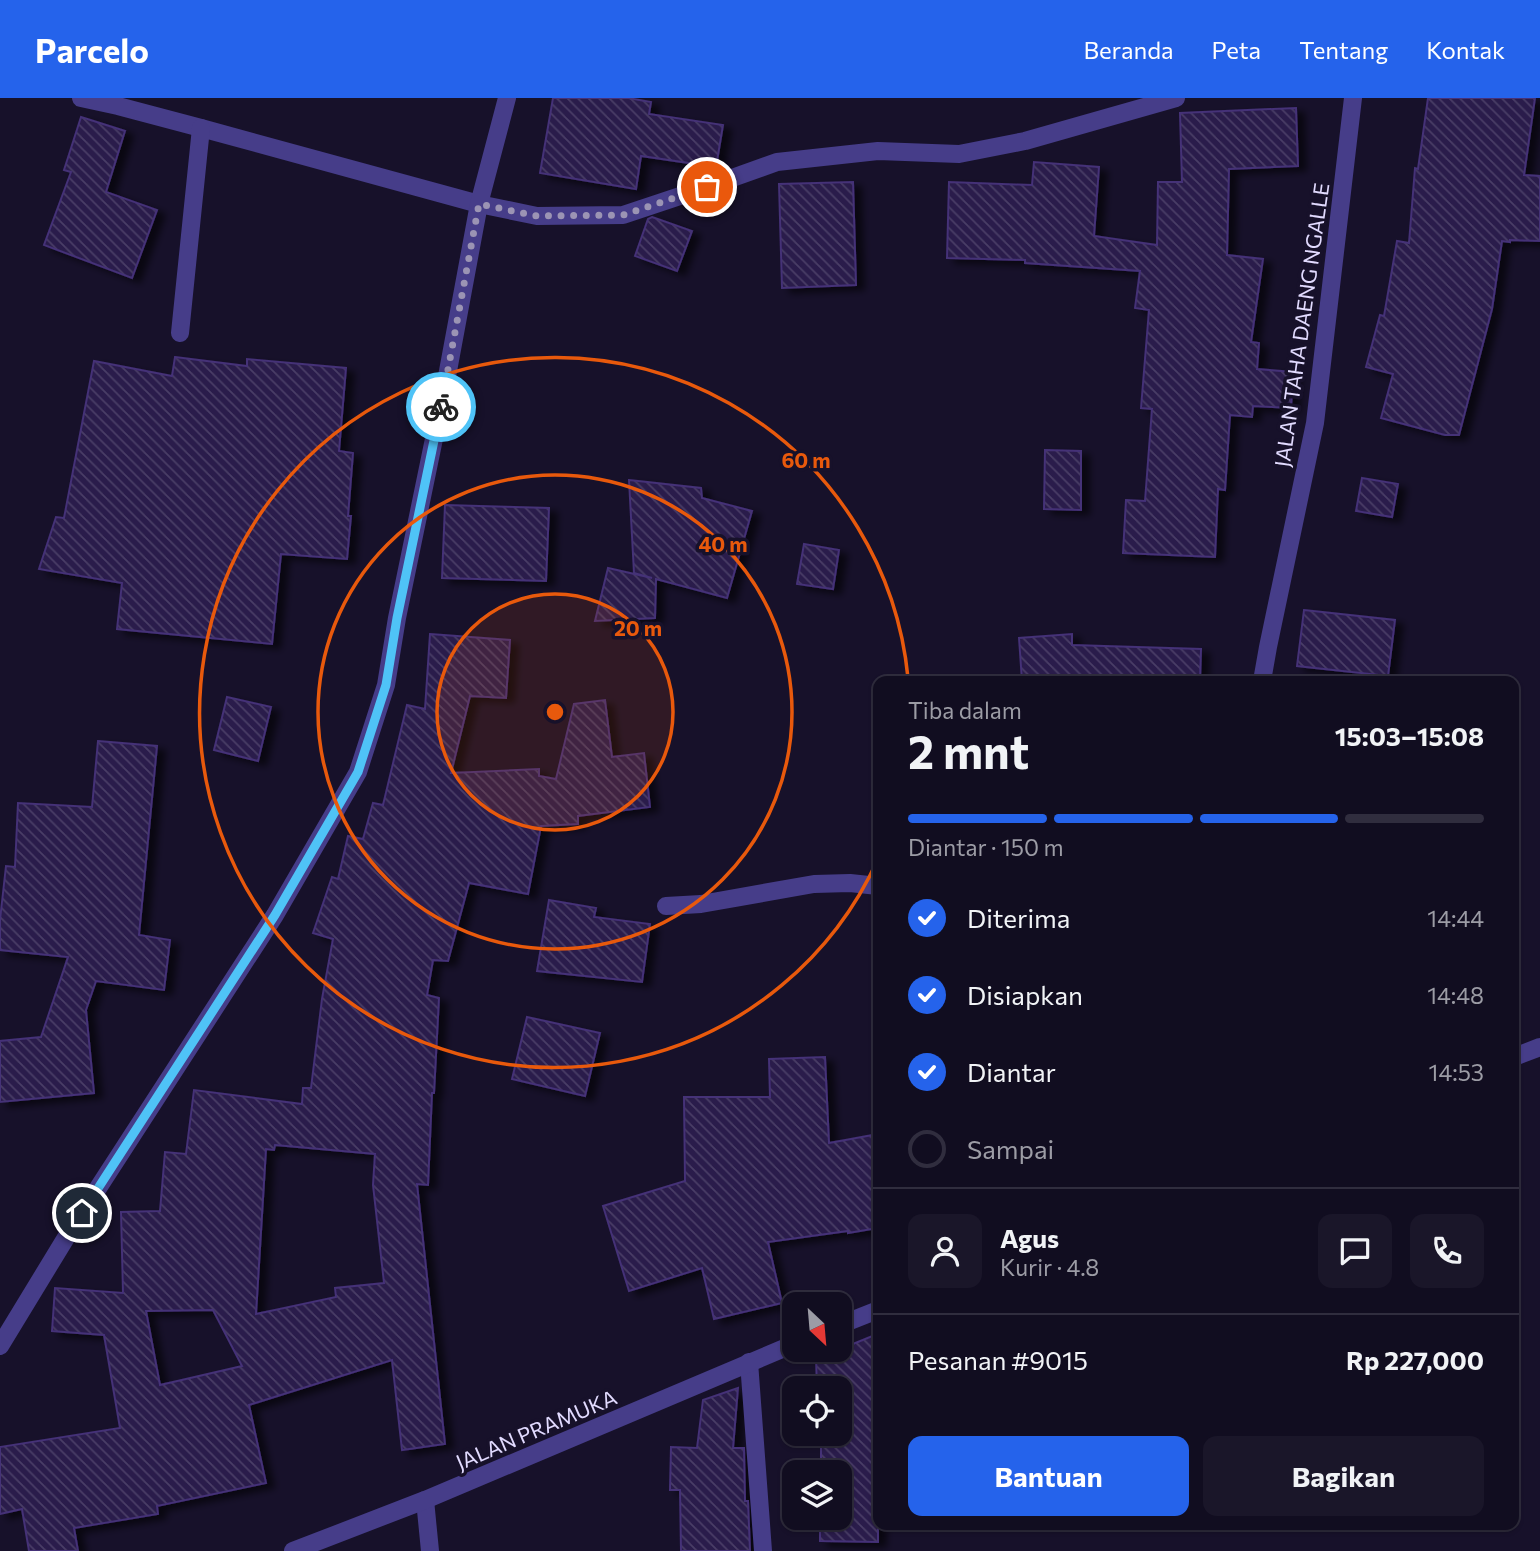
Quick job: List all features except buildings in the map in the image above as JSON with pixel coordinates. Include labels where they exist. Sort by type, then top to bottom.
[{"type":"street","points":[[81,98],[479,204],[537,216],[623,215],[777,162],[878,151],[960,154],[1025,141],[1176,98]]},
{"type":"street","points":[[0,1346],[67,1236],[275,915],[358,772],[386,685],[479,204],[507,98]]},
{"type":"street","name":"JALAN TAHA DAENG NGALLE","points":[[1263,676],[1315,423],[1353,98]]},
{"type":"street","points":[[180,333],[201,128]]},
{"type":"street","points":[[666,906],[701,904],[814,884],[873,885]]},
{"type":"street","points":[[1519,1055],[1540,1047]]},
{"type":"street","points":[[852,1320],[873,1312]]},
{"type":"street","name":"JALAN PRAMUKA","points":[[293,1551],[425,1500],[782,1349]]},
{"type":"street","points":[[749,1362],[762,1551]]},
{"type":"street","points":[[425,1500],[430,1551]]},
{"type":"way so far","points":[[441,407],[479,204],[537,216],[623,215],[707,187]]},
{"type":"route","points":[[82,1213],[275,915],[358,772],[386,685],[397,618],[441,407]]}]
